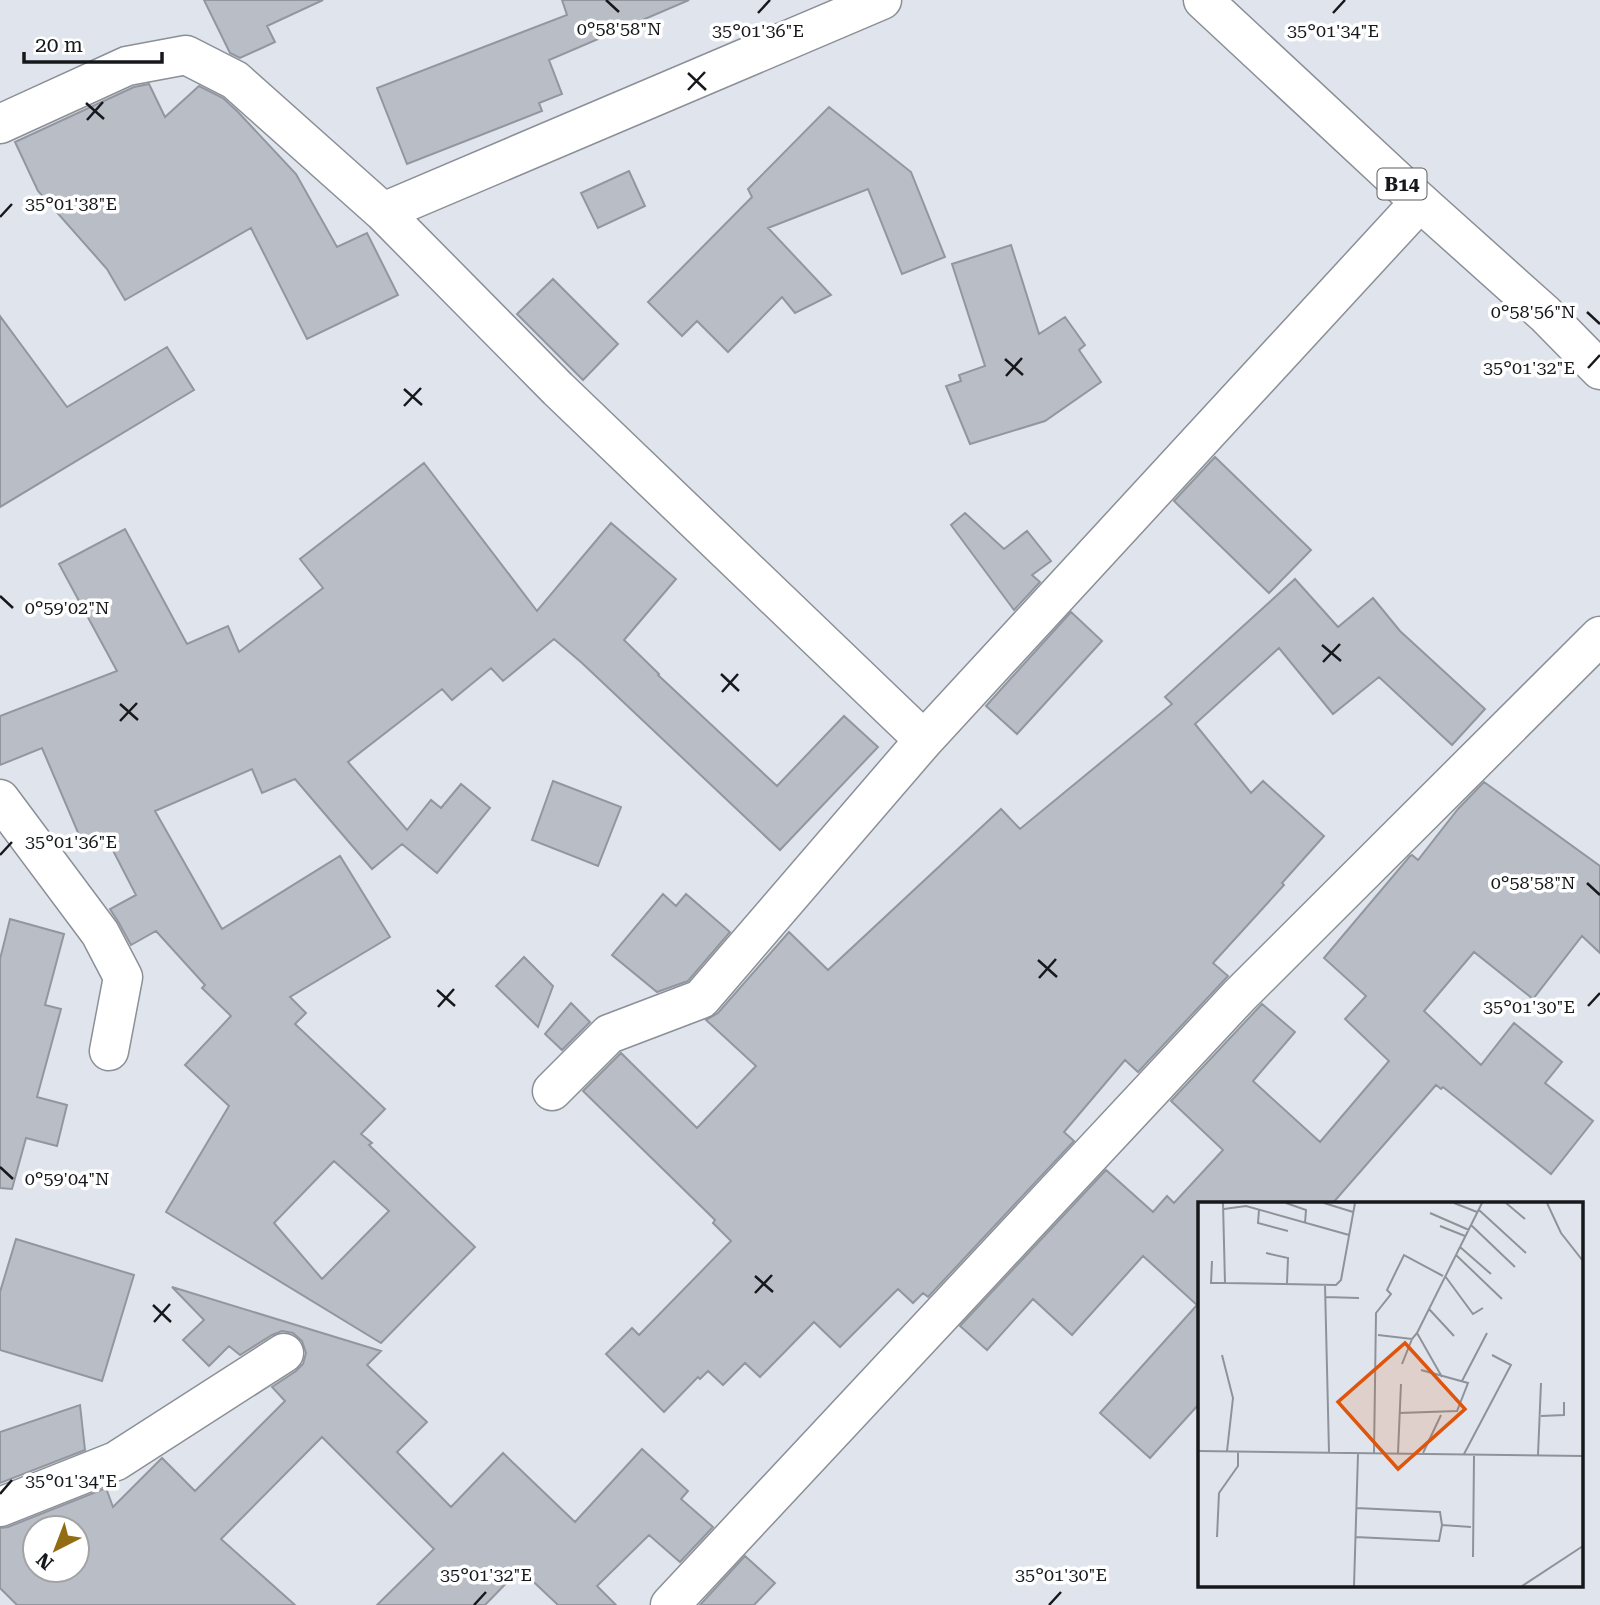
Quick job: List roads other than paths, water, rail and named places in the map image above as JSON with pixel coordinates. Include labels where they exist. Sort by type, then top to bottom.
[{"type":"main road","points":[[383,212],[882,0]]},
{"type":"main road","name":"B14","points":[[1203,0],[1545,314],[1600,370]]},
{"type":"main road","points":[[0,124],[127,66],[186,55],[235,80],[383,212],[568,399],[923,740]]},
{"type":"main road","points":[[552,1091],[609,1034],[701,999],[923,740],[1420,201]]},
{"type":"main road","points":[[670,1605],[1239,996],[1600,636]]},
{"type":"main road","points":[[0,799],[100,933],[123,976],[109,1051]]},
{"type":"main road","points":[[0,1507],[116,1461],[284,1353]]}]
